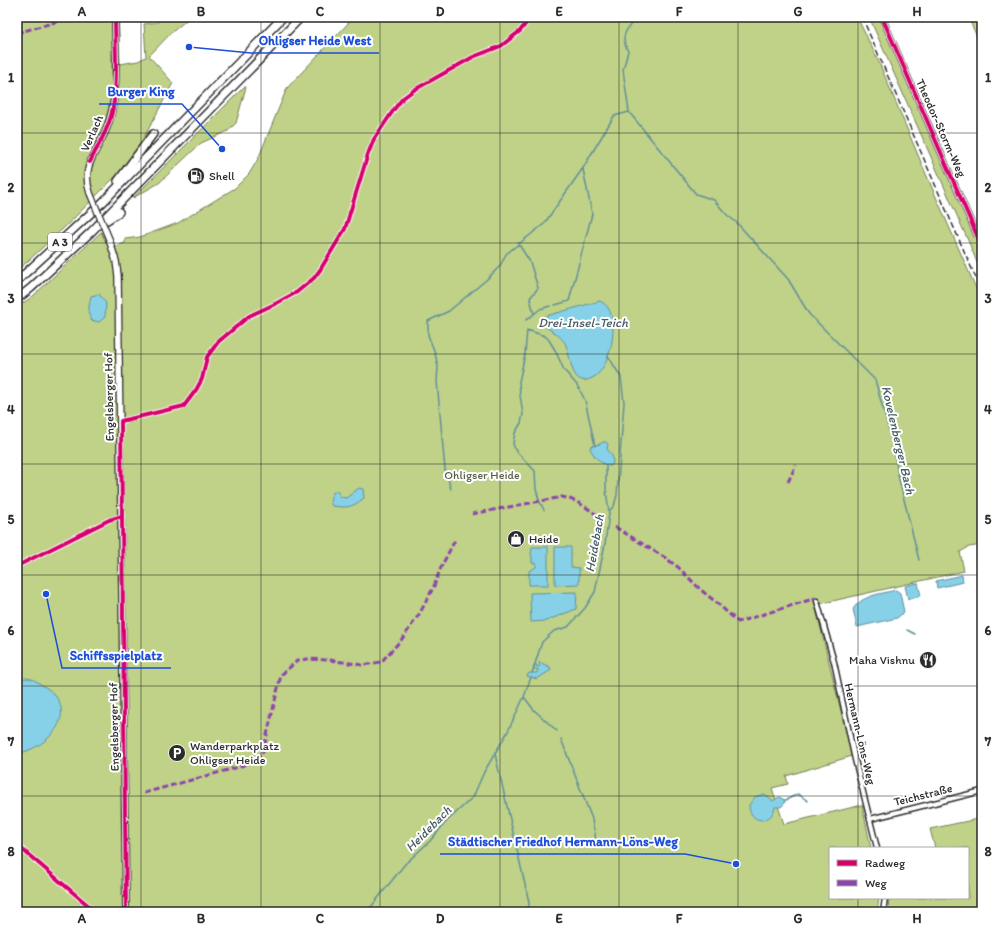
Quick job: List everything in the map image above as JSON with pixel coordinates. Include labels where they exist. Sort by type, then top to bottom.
[{"type":"highway","name":"A 3","points":[[17,281],[103,202],[283,17]]},
{"type":"highway","name":"A 3","points":[[17,299],[31,288],[91,232],[301,17]]},
{"type":"highway","points":[[103,202],[153,134]]},
{"type":"highway","points":[[91,232],[119,212]]},
{"type":"street","name":"Verlach","points":[[110,240],[90,194],[87,183],[87,172],[90,162],[111,117],[114,98],[115,17]]},
{"type":"street","name":"Theodor-Storm-Weg","points":[[882,17],[982,246]]},
{"type":"street","name":"Engelsberger Hof","points":[[110,240],[116,261],[118,276],[126,912]]},
{"type":"street","name":"Hermann-Löns-Weg","points":[[817,601],[834,662],[877,847]]},
{"type":"street","name":"Teichstraße","points":[[870,819],[982,790]]},
{"type":"street","points":[[883,912],[885,899]]},
{"type":"green space","points":[[17,17],[118,17],[120,64],[138,61],[146,57],[144,24],[158,22],[158,17],[190,17],[171,33],[149,56],[173,83],[141,143],[125,167],[68,224],[17,271]]},
{"type":"green space","name":"Ohligser Heide","points":[[354,17],[857,17],[878,60],[982,302],[982,545],[969,547],[960,552],[964,571],[815,605],[852,756],[786,776],[788,784],[772,788],[784,824],[862,805],[871,847],[829,847],[829,899],[879,899],[877,912],[17,912],[17,307],[32,297],[101,232],[109,248],[125,243],[125,239],[140,237],[178,223],[235,188],[249,174],[258,159],[287,88]]},
{"type":"green space","points":[[869,17],[879,17],[982,254],[982,275],[970,245]]},
{"type":"green space","points":[[968,17],[982,17],[982,48]]},
{"type":"green space","points":[[244,87],[246,87],[236,123],[228,131],[201,143],[159,183],[133,198]]},
{"type":"green space","points":[[982,818],[982,912],[888,912],[889,899],[969,899],[969,847],[935,847],[930,829]]},
{"type":"water","points":[[99,294],[106,303],[105,317],[99,322],[91,320],[88,312],[91,296]]},
{"type":"water","name":"Drei-Insel-Teich","points":[[600,301],[607,306],[611,315],[613,326],[610,351],[606,362],[594,377],[586,380],[580,380],[573,370],[563,340],[539,321],[541,318],[546,316]]},
{"type":"water","points":[[603,442],[608,444],[607,449],[612,455],[613,463],[611,466],[608,466],[598,460],[590,448],[591,446]]},
{"type":"water","points":[[359,488],[363,489],[364,498],[360,501],[349,506],[332,506],[330,501],[332,493],[337,491],[341,497],[346,498]]},
{"type":"water","points":[[532,547],[548,547],[548,585],[529,585],[529,571],[536,567],[536,563],[532,563]]},
{"type":"water","points":[[555,547],[571,547],[571,567],[579,568],[579,584],[555,585]]},
{"type":"water","points":[[962,575],[963,582],[937,588],[936,581]]},
{"type":"water","points":[[918,583],[921,596],[908,599],[905,586]]},
{"type":"water","points":[[896,590],[900,593],[904,612],[897,618],[857,627],[853,609],[857,604],[872,596]]},
{"type":"water","points":[[577,592],[576,609],[546,621],[531,622],[530,593]]},
{"type":"water","points":[[539,662],[550,667],[551,670],[537,679],[527,676],[529,673],[537,673],[538,669],[534,669],[533,666],[536,664],[537,667],[540,666]]},
{"type":"water","points":[[25,678],[36,681],[54,694],[60,704],[61,715],[58,725],[52,734],[32,749],[20,753],[17,752],[17,681]]},
{"type":"water","points":[[764,794],[773,801],[781,797],[785,803],[781,807],[775,807],[770,817],[761,820],[756,819],[750,811],[749,805],[755,797]]},
{"type":"waterway","points":[[451,489],[445,470],[437,381],[438,367],[435,353],[428,335],[428,321],[449,311],[486,280],[500,266],[506,254],[544,224],[583,168],[614,116],[629,112],[623,70],[628,51],[625,45],[624,37],[627,29],[636,17]]},
{"type":"waterway","name":"Kovelenberger Bach","points":[[629,112],[696,194],[714,200],[727,215],[736,222],[788,279],[809,314],[875,380],[893,444],[898,475],[919,560]]},
{"type":"waterway","points":[[555,305],[569,301],[592,214],[583,169]]},
{"type":"waterway","name":"Heidebach","points":[[518,243],[530,262],[538,288],[530,298],[534,314],[526,320]]},
{"type":"waterway","points":[[534,314],[540,309],[550,306]]},
{"type":"waterway","points":[[539,500],[536,489],[535,471],[515,450],[513,443],[515,433],[521,423],[523,414],[519,382],[525,354],[527,330],[545,336],[549,340],[564,370],[577,385],[585,400],[595,446]]},
{"type":"waterway","points":[[608,356],[621,377],[624,403],[617,495],[614,506],[609,511]]},
{"type":"waterway","name":"Heidebach","points":[[532,673],[542,642],[554,631],[568,627],[585,608],[595,592],[605,544],[609,513],[606,490],[606,465]]},
{"type":"waterway","points":[[540,502],[544,510]]},
{"type":"waterway","points":[[907,630],[915,634]]},
{"type":"waterway","name":"Heidebach","points":[[367,912],[405,864],[473,797],[484,772],[507,733],[524,697],[531,677]]},
{"type":"waterway","points":[[524,697],[534,710],[557,731]]},
{"type":"waterway","points":[[561,739],[592,819],[595,841]]},
{"type":"waterway","name":"Heidebach","points":[[495,754],[529,902],[529,912]]},
{"type":"waterway","points":[[784,800],[798,794],[808,801]]},
{"type":"railway","points":[[862,17],[982,292]]},
{"type":"marked path","points":[[17,33],[73,17]]},
{"type":"marked path","points":[[788,482],[796,465]]},
{"type":"marked path","points":[[472,514],[562,497],[578,503],[601,518]]},
{"type":"marked path","points":[[615,527],[678,567],[701,590],[738,622],[816,598]]},
{"type":"marked path","points":[[144,793],[239,767],[258,759],[263,752],[281,675],[297,661],[307,659],[329,660],[363,665],[381,662],[402,639],[420,613],[455,540]]},
{"type":"cycle path","points":[[90,162],[102,139],[111,116],[116,80],[115,17]]},
{"type":"cycle path","points":[[126,912],[121,421],[184,406],[202,379],[207,357],[218,342],[249,316],[297,292],[314,278],[345,229],[374,139],[403,98],[414,90],[473,57],[501,46],[520,31],[531,17]]},
{"type":"cycle path","points":[[882,17],[982,247]]},
{"type":"cycle path","points":[[17,566],[109,520],[122,516]]},
{"type":"cycle path","points":[[17,845],[96,912]]},
{"type":"place","name":"Ohligser Heide West","points":[[189,47]]},
{"type":"place","name":"Burger King","points":[[222,149]]},
{"type":"place","name":"Shell","points":[[196,176]]},
{"type":"place","name":"Heide","points":[[516,539]]},
{"type":"place","name":"Schiffsspielplatz","points":[[46,594]]},
{"type":"place","name":"Maha Vishnu","points":[[928,660]]},
{"type":"place","name":"Wanderparkplatz Ohligser Heide","points":[[177,753]]},
{"type":"place","name":"Städtischer Friedhof Hermann-Löns-Weg","points":[[736,864]]}]
